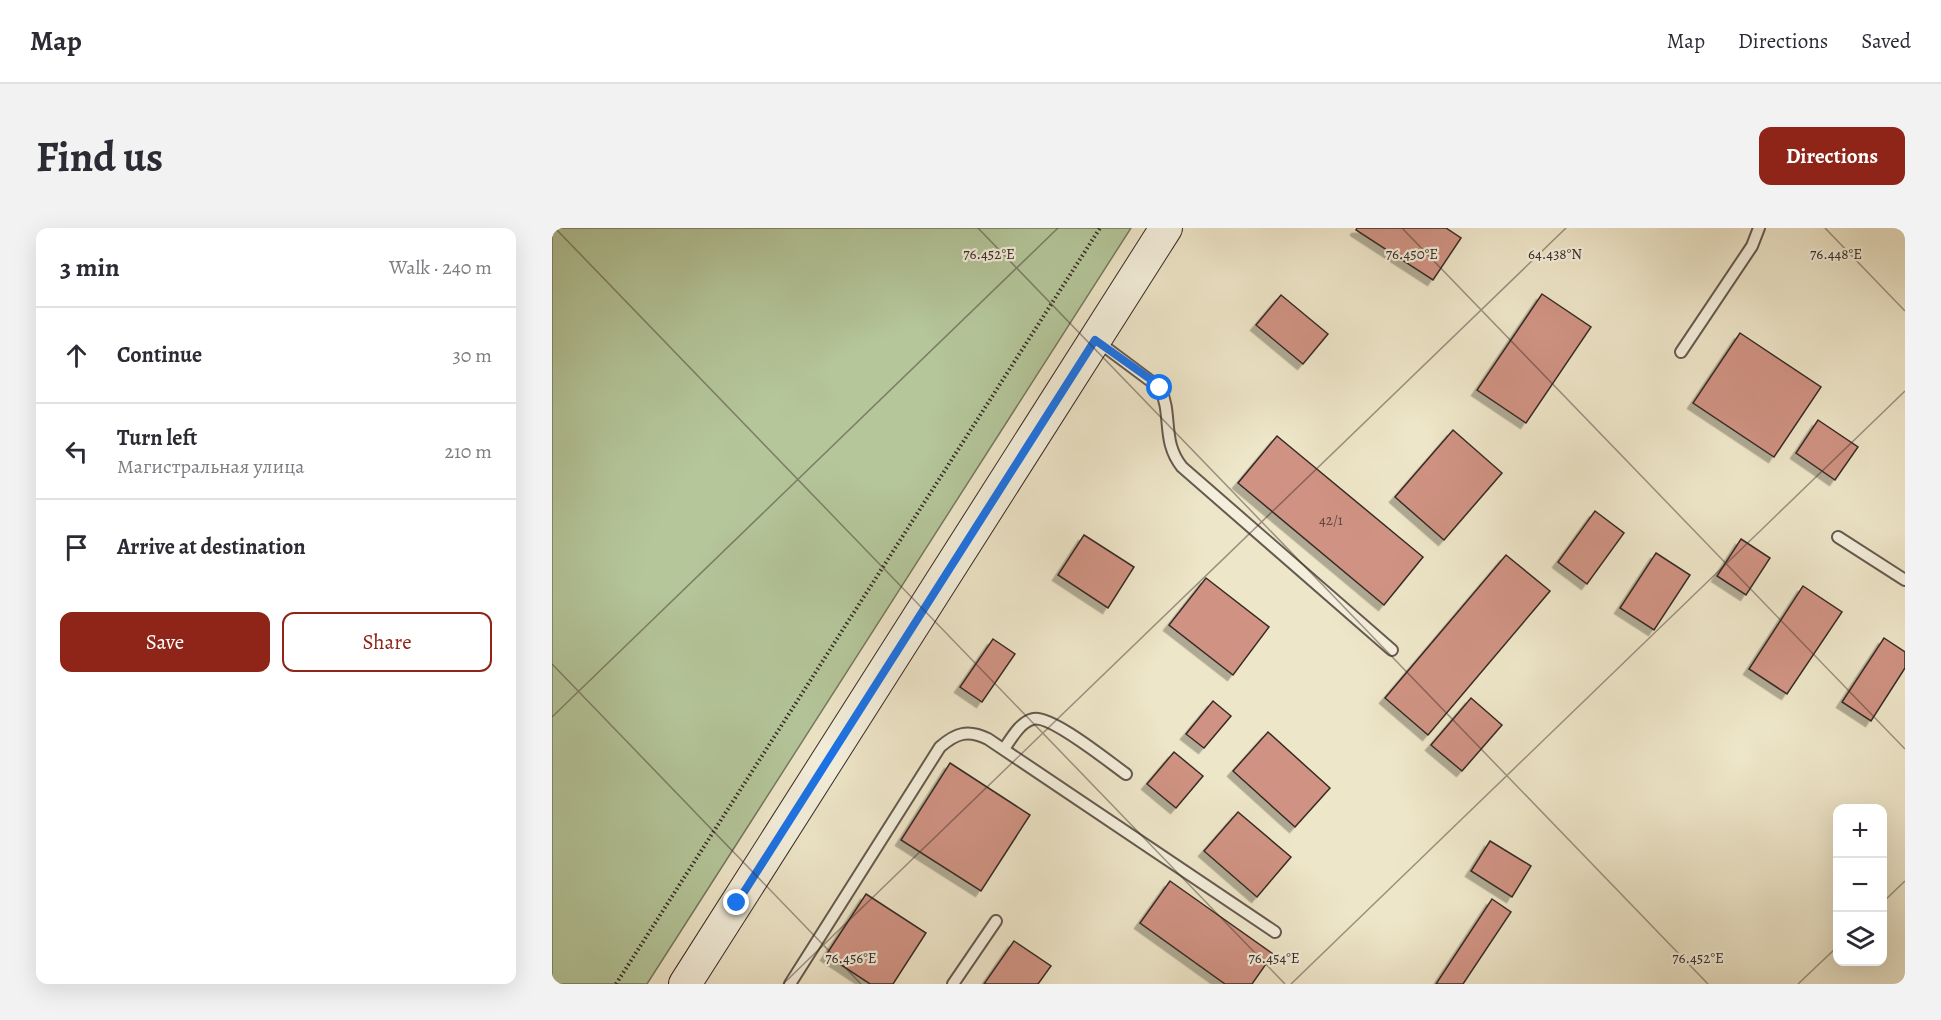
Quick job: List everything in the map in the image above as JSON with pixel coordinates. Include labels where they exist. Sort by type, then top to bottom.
[{"type":"main road","points":[[686,984],[1166,228]]},
{"type":"lane","points":[[1681,352],[1752,246],[1760,228]]},
{"type":"lane","points":[[1095,340],[1160,388],[1164,397],[1169,442],[1174,457],[1182,467],[1392,650]]},
{"type":"lane","points":[[1838,537],[1905,580]]},
{"type":"lane","points":[[1004,749],[1026,723],[1039,719],[1057,725],[1126,774]]},
{"type":"lane","points":[[790,984],[940,747],[950,738],[966,733],[977,734],[1004,749],[1275,932]]},
{"type":"lane","points":[[953,984],[996,921]]},
{"type":"path","points":[[616,984],[1100,228]]},
{"type":"green space","points":[[552,228],[1131,228],[647,984],[552,984]]},
{"type":"building","points":[[1357,228],[1446,228],[1461,238],[1433,280],[1356,230]]},
{"type":"building","points":[[1542,294],[1591,327],[1526,423],[1477,390]]},
{"type":"building","points":[[1281,295],[1328,334],[1303,364],[1256,325]]},
{"type":"building","points":[[1740,333],[1821,387],[1774,457],[1693,403]]},
{"type":"building","points":[[1818,420],[1858,447],[1835,480],[1796,453]]},
{"type":"building","points":[[1453,430],[1502,473],[1444,540],[1395,497]]},
{"type":"building","points":[[1277,436],[1423,557],[1384,605],[1238,483]]},
{"type":"building","points":[[1595,511],[1624,533],[1587,584],[1558,562]]},
{"type":"building","points":[[1084,535],[1134,567],[1108,608],[1058,575]]},
{"type":"building","points":[[1741,539],[1770,558],[1746,595],[1717,576]]},
{"type":"building","points":[[1656,553],[1690,575],[1654,630],[1620,608]]},
{"type":"building","points":[[1506,555],[1550,591],[1428,735],[1385,698]]},
{"type":"building","points":[[1206,578],[1269,627],[1233,675],[1169,625]]},
{"type":"building","points":[[1803,586],[1842,612],[1787,694],[1749,669]]},
{"type":"building","points":[[1884,638],[1905,652],[1905,668],[1871,721],[1842,702]]},
{"type":"building","points":[[993,639],[1015,654],[982,702],[960,687]]},
{"type":"building","points":[[1471,698],[1502,725],[1462,771],[1431,745]]},
{"type":"building","points":[[1213,701],[1231,716],[1204,748],[1186,734]]},
{"type":"building","points":[[1268,732],[1330,788],[1295,827],[1233,771]]},
{"type":"building","points":[[1174,752],[1203,776],[1176,808],[1147,784]]},
{"type":"building","points":[[950,763],[1030,815],[981,891],[901,840]]},
{"type":"building","points":[[1238,812],[1291,857],[1257,897],[1204,851]]},
{"type":"building","points":[[1490,841],[1531,866],[1512,897],[1471,871]]},
{"type":"building","points":[[1170,881],[1273,954],[1252,984],[1225,984],[1140,923]]},
{"type":"building","points":[[866,894],[926,933],[893,984],[870,984],[826,955]]},
{"type":"building","points":[[1492,899],[1511,912],[1463,984],[1436,984]]},
{"type":"building","points":[[1014,941],[1051,966],[1038,984],[984,984]]},
{"type":"route","points":[[737,903],[1095,340],[1160,388]]}]
